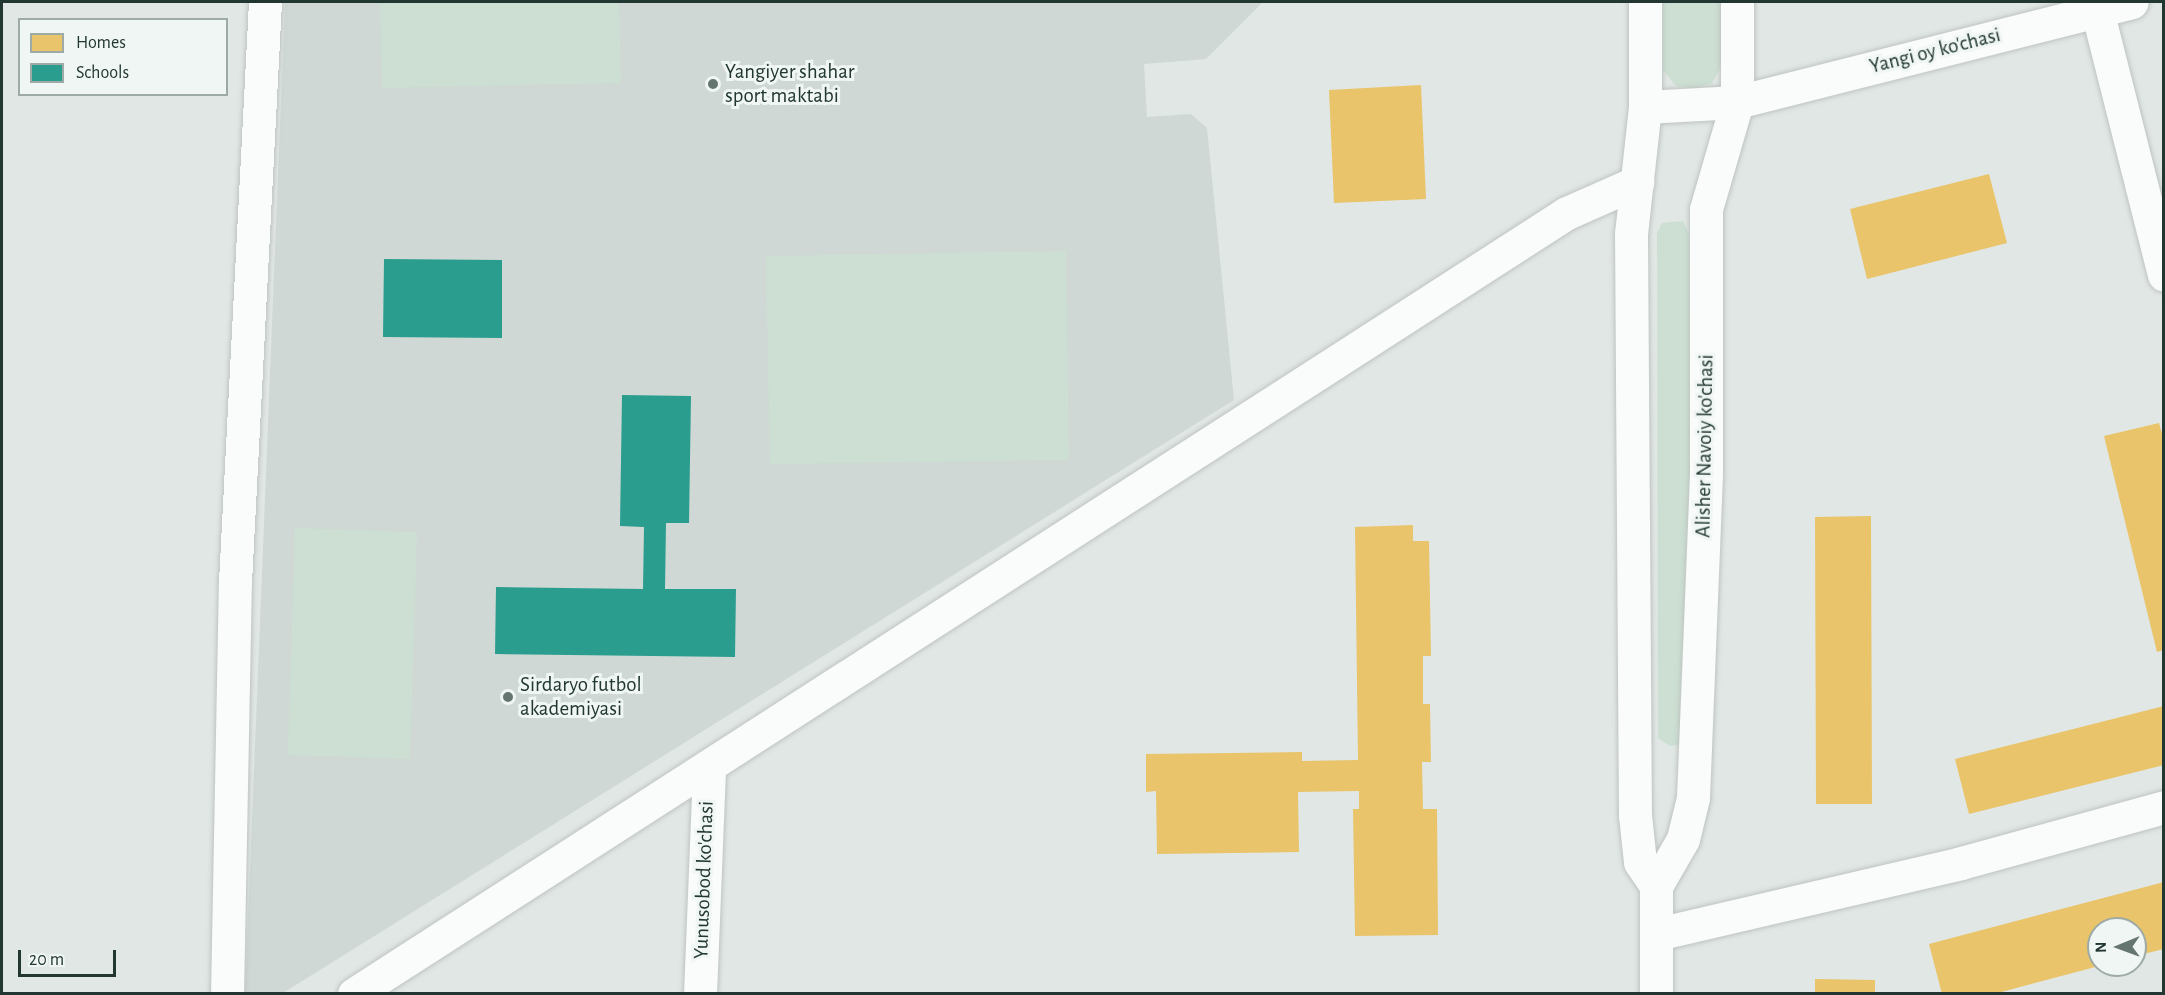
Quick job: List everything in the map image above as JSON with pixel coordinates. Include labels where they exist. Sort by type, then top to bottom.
[{"type":"street","points":[[227,993],[235,582],[265,2]]},
{"type":"street","points":[[1645,2],[1645,107],[1631,233],[1635,815],[1640,862],[1656,886],[1656,993]]},
{"type":"street","name":"Alisher Navoiy ko'chasi","points":[[1656,886],[1683,838],[1693,798],[1706,474],[1706,209],[1737,102],[1737,2]]},
{"type":"street","name":"Yangi oy ko'chasi","points":[[1645,107],[1737,102],[2132,2]]},
{"type":"street","points":[[2097,10],[2163,275]]},
{"type":"street","points":[[354,993],[1567,213],[1637,182]]},
{"type":"street","name":"Yunusobod ko'chasi","points":[[700,993],[709,766]]},
{"type":"street","points":[[1657,934],[1961,863],[2163,807]]},
{"type":"shaded area","name":"Sirdaryo futbol akademiyasi","points":[[285,2],[1263,2],[1206,59],[1144,64],[1147,117],[1191,114],[1207,128],[1234,400],[283,993],[245,994]]},
{"type":"green space","points":[[380,2],[619,2],[621,83],[382,88]]},
{"type":"green space","points":[[1663,2],[1721,2],[1721,67],[1712,83],[1694,89],[1676,86],[1663,70]]},
{"type":"green space","points":[[1683,221],[1689,234],[1694,729],[1685,743],[1670,746],[1658,738],[1657,233],[1662,223]]},
{"type":"green space","points":[[1066,251],[1069,460],[770,464],[766,256]]},
{"type":"green space","points":[[295,528],[417,532],[410,759],[288,755]]},
{"type":"building: Homes","points":[[1421,85],[1426,199],[1334,203],[1329,90]]},
{"type":"building: Homes","points":[[1989,174],[2007,243],[1867,279],[1850,209]]},
{"type":"building: Homes","points":[[2159,423],[2164,441],[2164,650],[2157,652],[2104,436]]},
{"type":"building: Homes","points":[[1871,516],[1872,804],[1816,804],[1815,517]]},
{"type":"building: Homes","points":[[1413,525],[1413,541],[1429,541],[1431,656],[1423,656],[1423,704],[1430,704],[1431,762],[1422,762],[1423,809],[1437,809],[1438,935],[1355,936],[1353,809],[1359,809],[1359,791],[1298,792],[1299,852],[1157,854],[1156,791],[1146,792],[1146,754],[1302,752],[1302,761],[1358,760],[1355,527]]},
{"type":"building: Homes","points":[[2164,706],[2164,765],[1969,814],[1955,759]]},
{"type":"building: Homes","points":[[2164,882],[2164,949],[2147,953],[2147,917],[2087,917],[2087,969],[1994,994],[1942,994],[1929,944]]},
{"type":"building: Homes","points":[[1815,979],[1875,980],[1875,994],[1815,994]]},
{"type":"building: Schools","points":[[384,259],[502,260],[502,338],[383,337]]},
{"type":"building: Schools","points":[[622,395],[691,396],[689,523],[666,523],[665,589],[736,589],[735,657],[495,654],[496,587],[643,589],[644,527],[620,526]]},
{"type":"place","name":"Yangiyer shahar sport maktabi","points":[[713,84]]},
{"type":"place","name":"Sirdaryo futbol akademiyasi","points":[[508,697]]}]
